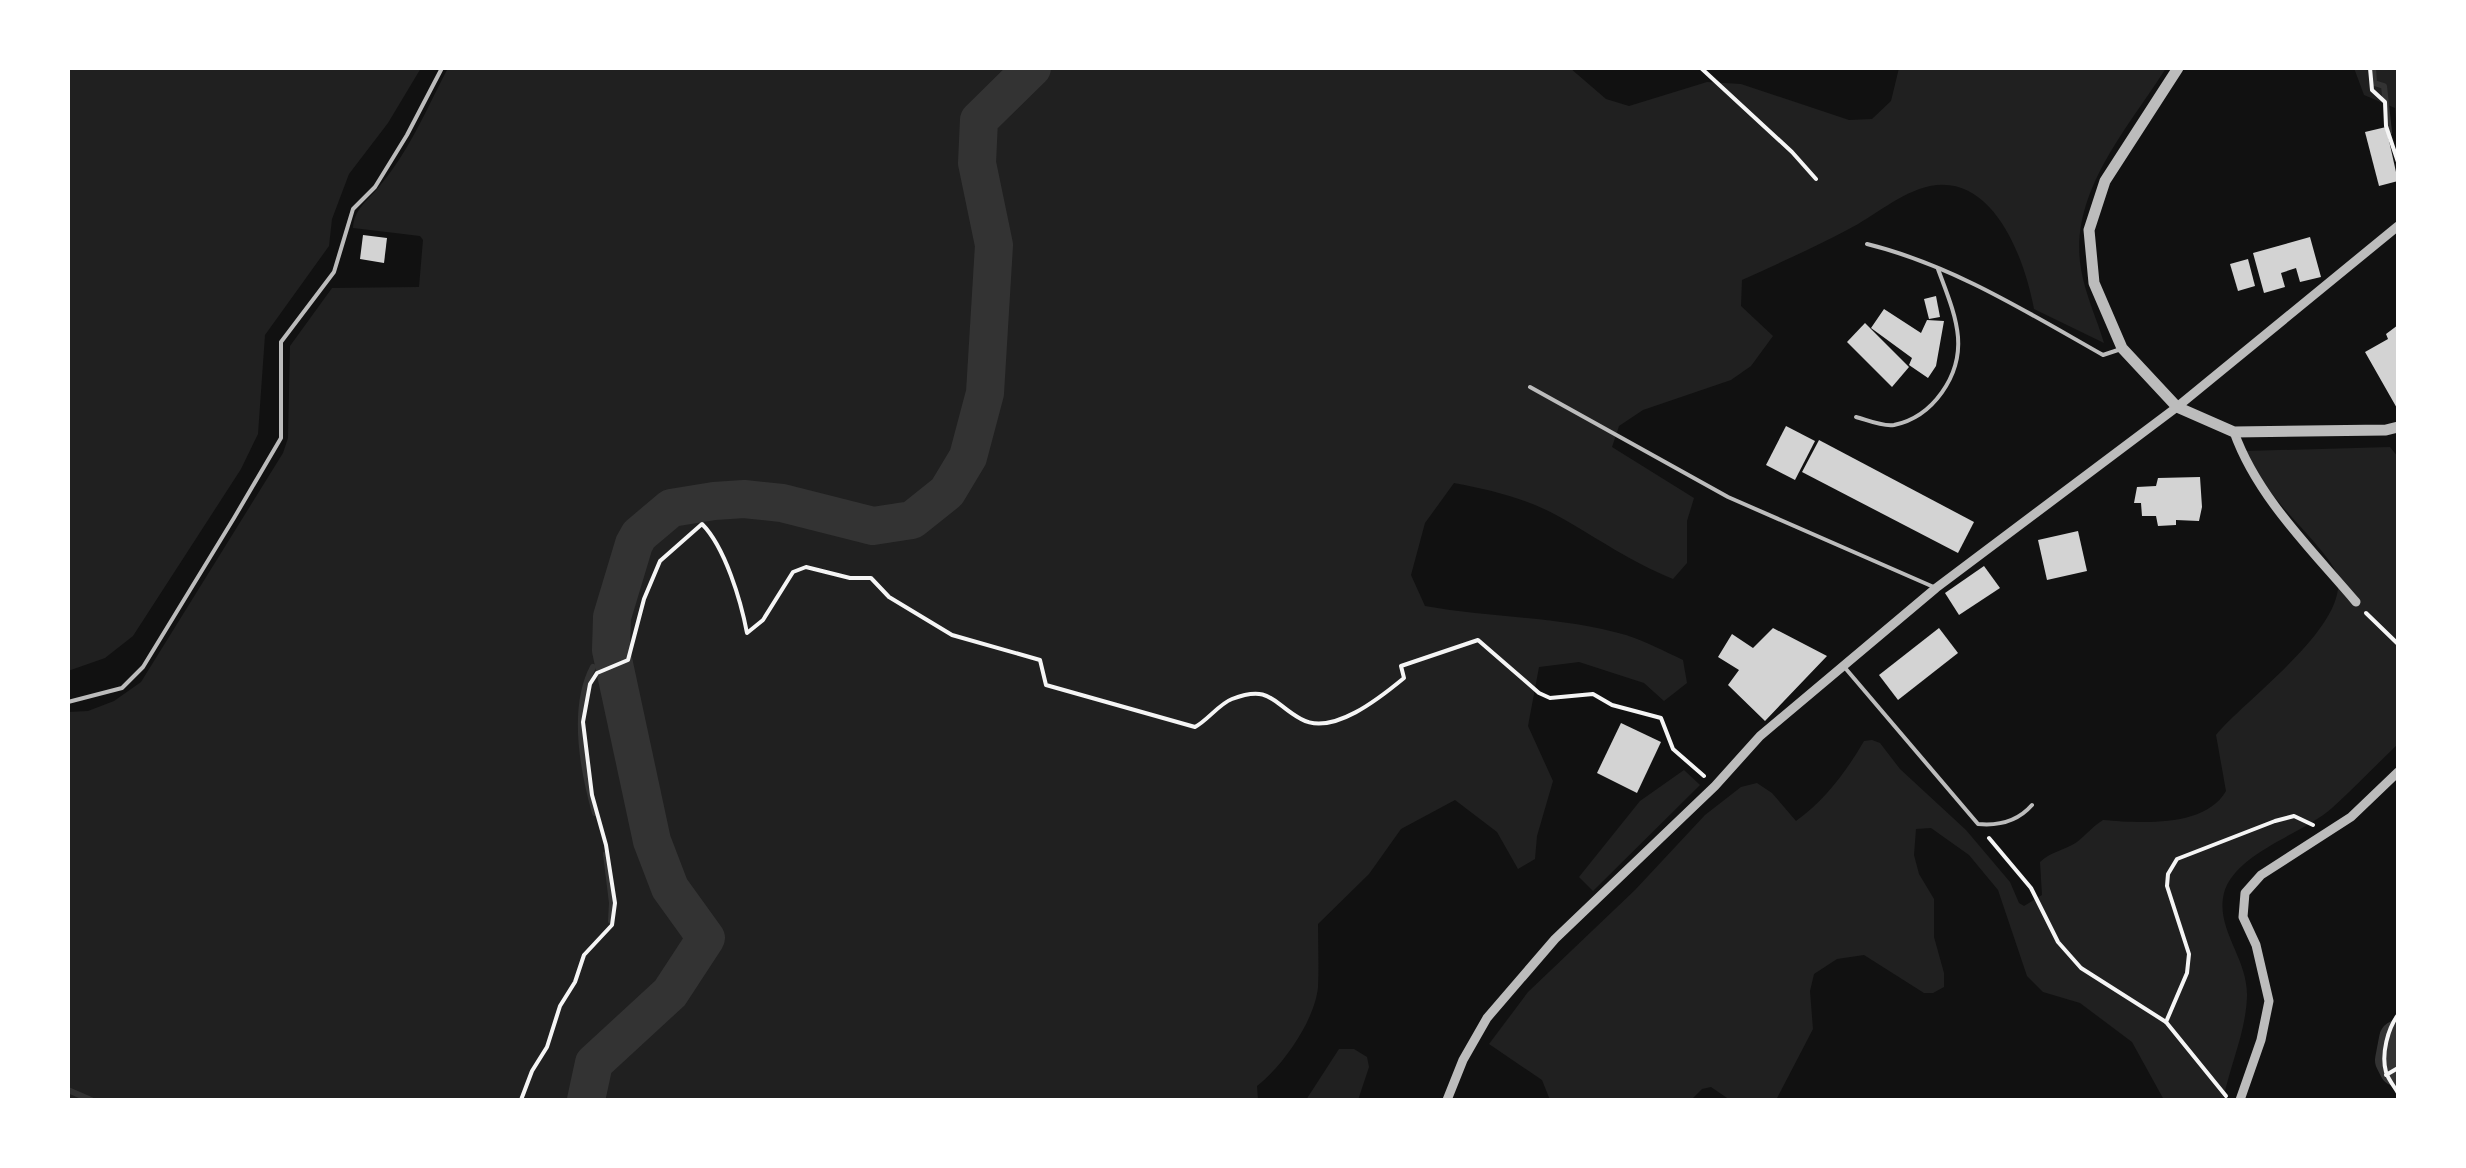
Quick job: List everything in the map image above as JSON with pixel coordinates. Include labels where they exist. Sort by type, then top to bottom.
[{"type":"street","points":[[2178,68],[2104,181],[2089,230],[2094,283],[2122,348],[2177,406],[2234,432],[2303,434],[2398,427]]},
{"type":"street","points":[[1447,1100],[1464,1060],[1498,1005],[1555,939],[1716,786],[1760,736],[1936,588],[2177,406],[2398,226]]},
{"type":"street","points":[[2234,432],[2243,458],[2356,602]]},
{"type":"street","points":[[2240,1100],[2262,1040],[2268,1001],[2256,945],[2243,917],[2245,894],[2262,875],[2331,832],[2398,772]]},
{"type":"lane","points":[[68,702],[122,688],[142,667],[244,502],[281,438],[281,342],[334,272],[353,208],[375,187],[442,68]]},
{"type":"lane","points":[[1867,244],[1914,256],[1982,287],[2103,355],[2122,348]]},
{"type":"lane","points":[[1856,418],[1890,426],[1918,416],[1944,394],[1959,343],[1938,269]]},
{"type":"lane","points":[[1530,387],[1728,497],[1936,588]]},
{"type":"lane","points":[[1843,665],[1978,824],[1996,825],[2024,814],[2032,805]]},
{"type":"path","points":[[1700,68],[1816,178]]},
{"type":"path","points":[[2370,68],[2372,90],[2385,102],[2386,126],[2398,162]]},
{"type":"path","points":[[522,1100],[584,955],[612,925],[614,914],[606,845],[592,794],[583,722],[590,684],[597,673],[628,660],[644,599],[660,561],[702,524],[712,534],[742,608],[747,633],[763,620],[793,572],[806,567],[850,578],[871,578],[889,597],[952,634],[1040,660],[1046,685],[1195,726],[1210,719],[1229,700],[1252,696],[1272,696],[1302,721],[1336,720],[1372,704],[1404,678],[1401,666],[1478,640],[1539,694],[1550,698],[1593,694],[1612,705],[1661,718],[1672,749],[1716,786]]},
{"type":"path","points":[[2356,602],[2398,644]]},
{"type":"path","points":[[2166,1022],[2187,974],[2189,954],[2167,886],[2168,874],[2177,859],[2294,816],[2331,832]]},
{"type":"path","points":[[1978,824],[2032,888],[2058,942],[2081,968],[2166,1022],[2230,1100]]},
{"type":"path","points":[[2398,1015],[2390,1026],[2386,1075],[2398,1093]]},
{"type":"path","points":[[2386,1075],[2398,1068]]},
{"type":"shaded area","points":[[68,68],[421,68],[388,123],[349,174],[332,219],[329,246],[265,335],[258,434],[241,469],[133,636],[105,658],[68,671]]},
{"type":"shaded area","points":[[448,68],[1570,68],[1606,99],[1629,106],[1707,82],[1741,84],[1849,120],[1872,119],[1891,101],[1899,68],[2166,68],[2119,137],[2092,188],[2084,214],[2079,241],[2081,269],[2104,343],[2034,309],[2014,245],[1989,206],[1972,193],[1952,186],[1930,186],[1742,280],[1741,306],[1773,336],[1751,366],[1731,380],[1643,410],[1619,426],[1612,447],[1694,498],[1687,521],[1687,563],[1673,579],[1546,510],[1508,495],[1454,483],[1425,523],[1411,575],[1425,606],[1576,624],[1626,635],[1683,660],[1687,683],[1664,701],[1644,683],[1579,662],[1539,667],[1528,726],[1553,781],[1537,836],[1535,859],[1518,869],[1497,832],[1455,800],[1401,829],[1369,874],[1318,924],[1316,1000],[1296,1041],[1257,1086],[1258,1100],[68,1100],[68,712],[88,711],[114,701],[141,682],[283,453],[288,438],[290,346],[332,288],[419,287],[423,240],[420,236],[353,228],[358,211],[408,146]]},
{"type":"shaded area","points":[[2354,68],[2398,68],[2398,144],[2395,108],[2364,95]]},
{"type":"shaded area","points":[[2390,447],[2398,457],[2398,744],[2332,808],[2241,866],[2224,893],[2224,919],[2243,969],[2247,996],[2244,1023],[2223,1100],[2164,1100],[2132,1042],[2080,1003],[2043,992],[2027,976],[1998,890],[1969,855],[1931,828],[1916,829],[1914,855],[1919,874],[1934,899],[1934,937],[1944,987],[1924,993],[1864,955],[1837,959],[1814,974],[1810,991],[1813,1029],[1776,1100],[1730,1100],[1711,1087],[1702,1089],[1691,1100],[1550,1100],[1542,1080],[1489,1044],[1528,992],[1635,890],[1705,815],[1741,787],[1757,783],[1772,793],[1796,821],[1834,785],[1864,741],[1880,743],[1900,769],[1966,830],[2010,882],[2024,906],[2042,895],[2040,862],[2077,842],[2103,820],[2170,820],[2203,812],[2226,791],[2216,735],[2312,638],[2337,595],[2333,566],[2267,487],[2246,451]]},
{"type":"shaded area","points":[[1684,770],[1700,785],[1593,891],[1579,877],[1640,801]]},
{"type":"shaded area","points":[[1339,1049],[1354,1049],[1367,1057],[1369,1067],[1358,1100],[1306,1100]]},
{"type":"building","points":[[2386,127],[2398,181],[2379,186],[2365,132]]},
{"type":"building","points":[[363,235],[387,238],[384,263],[360,259]]},
{"type":"building","points":[[2310,237],[2321,277],[2300,282],[2296,268],[2281,273],[2285,287],[2264,293],[2253,253]]},
{"type":"building","points":[[2248,259],[2255,286],[2238,291],[2230,264]]},
{"type":"building","points":[[1936,296],[1940,317],[1929,319],[1924,299]]},
{"type":"building","points":[[1884,309],[1921,333],[1927,320],[1944,321],[1936,366],[1928,378],[1909,365],[1912,358],[1871,328]]},
{"type":"building","points":[[1865,323],[1909,367],[1892,387],[1847,342]]},
{"type":"building","points":[[2398,325],[2398,410],[2365,352],[2388,339],[2386,334]]},
{"type":"building","points":[[1786,426],[1815,441],[1795,480],[1766,465]]},
{"type":"building","points":[[1819,440],[1974,522],[1958,553],[1802,472]]},
{"type":"building","points":[[2200,477],[2199,521],[2176,520],[2176,525],[2158,526],[2156,516],[2142,516],[2141,503],[2134,503],[2137,487],[2156,486],[2158,478]]},
{"type":"building","points":[[2078,531],[2087,571],[2047,580],[2038,540]]},
{"type":"building","points":[[1984,566],[2000,588],[1959,615],[1945,593]]},
{"type":"building","points":[[1773,628],[1827,656],[1765,721],[1728,685],[1739,670],[1718,657],[1732,634],[1753,648]]},
{"type":"building","points":[[1939,628],[1958,653],[1898,700],[1879,675]]},
{"type":"building","points":[[1621,723],[1661,742],[1637,793],[1597,773]]},
{"type":"waterway","points":[[586,1100],[594,1063],[670,993],[706,938],[670,888],[652,841],[611,650],[612,617],[634,544],[671,508],[744,499],[782,503],[873,526],[912,520],[947,492],[968,457],[985,393],[994,245],[977,163],[979,120],[1032,68]]},
{"type":"waterway","points":[[2373,68],[2374,83],[2384,86],[2389,132]]},
{"type":"waterway","points":[[599,652],[612,617]]},
{"type":"waterway","points":[[593,667],[582,701],[581,740],[595,813]]},
{"type":"waterway","points":[[606,854],[611,921]]},
{"type":"waterway","points":[[2398,1039],[2394,1060],[2398,1068]]},
{"type":"waterway","points":[[68,1090],[91,1100]]}]
